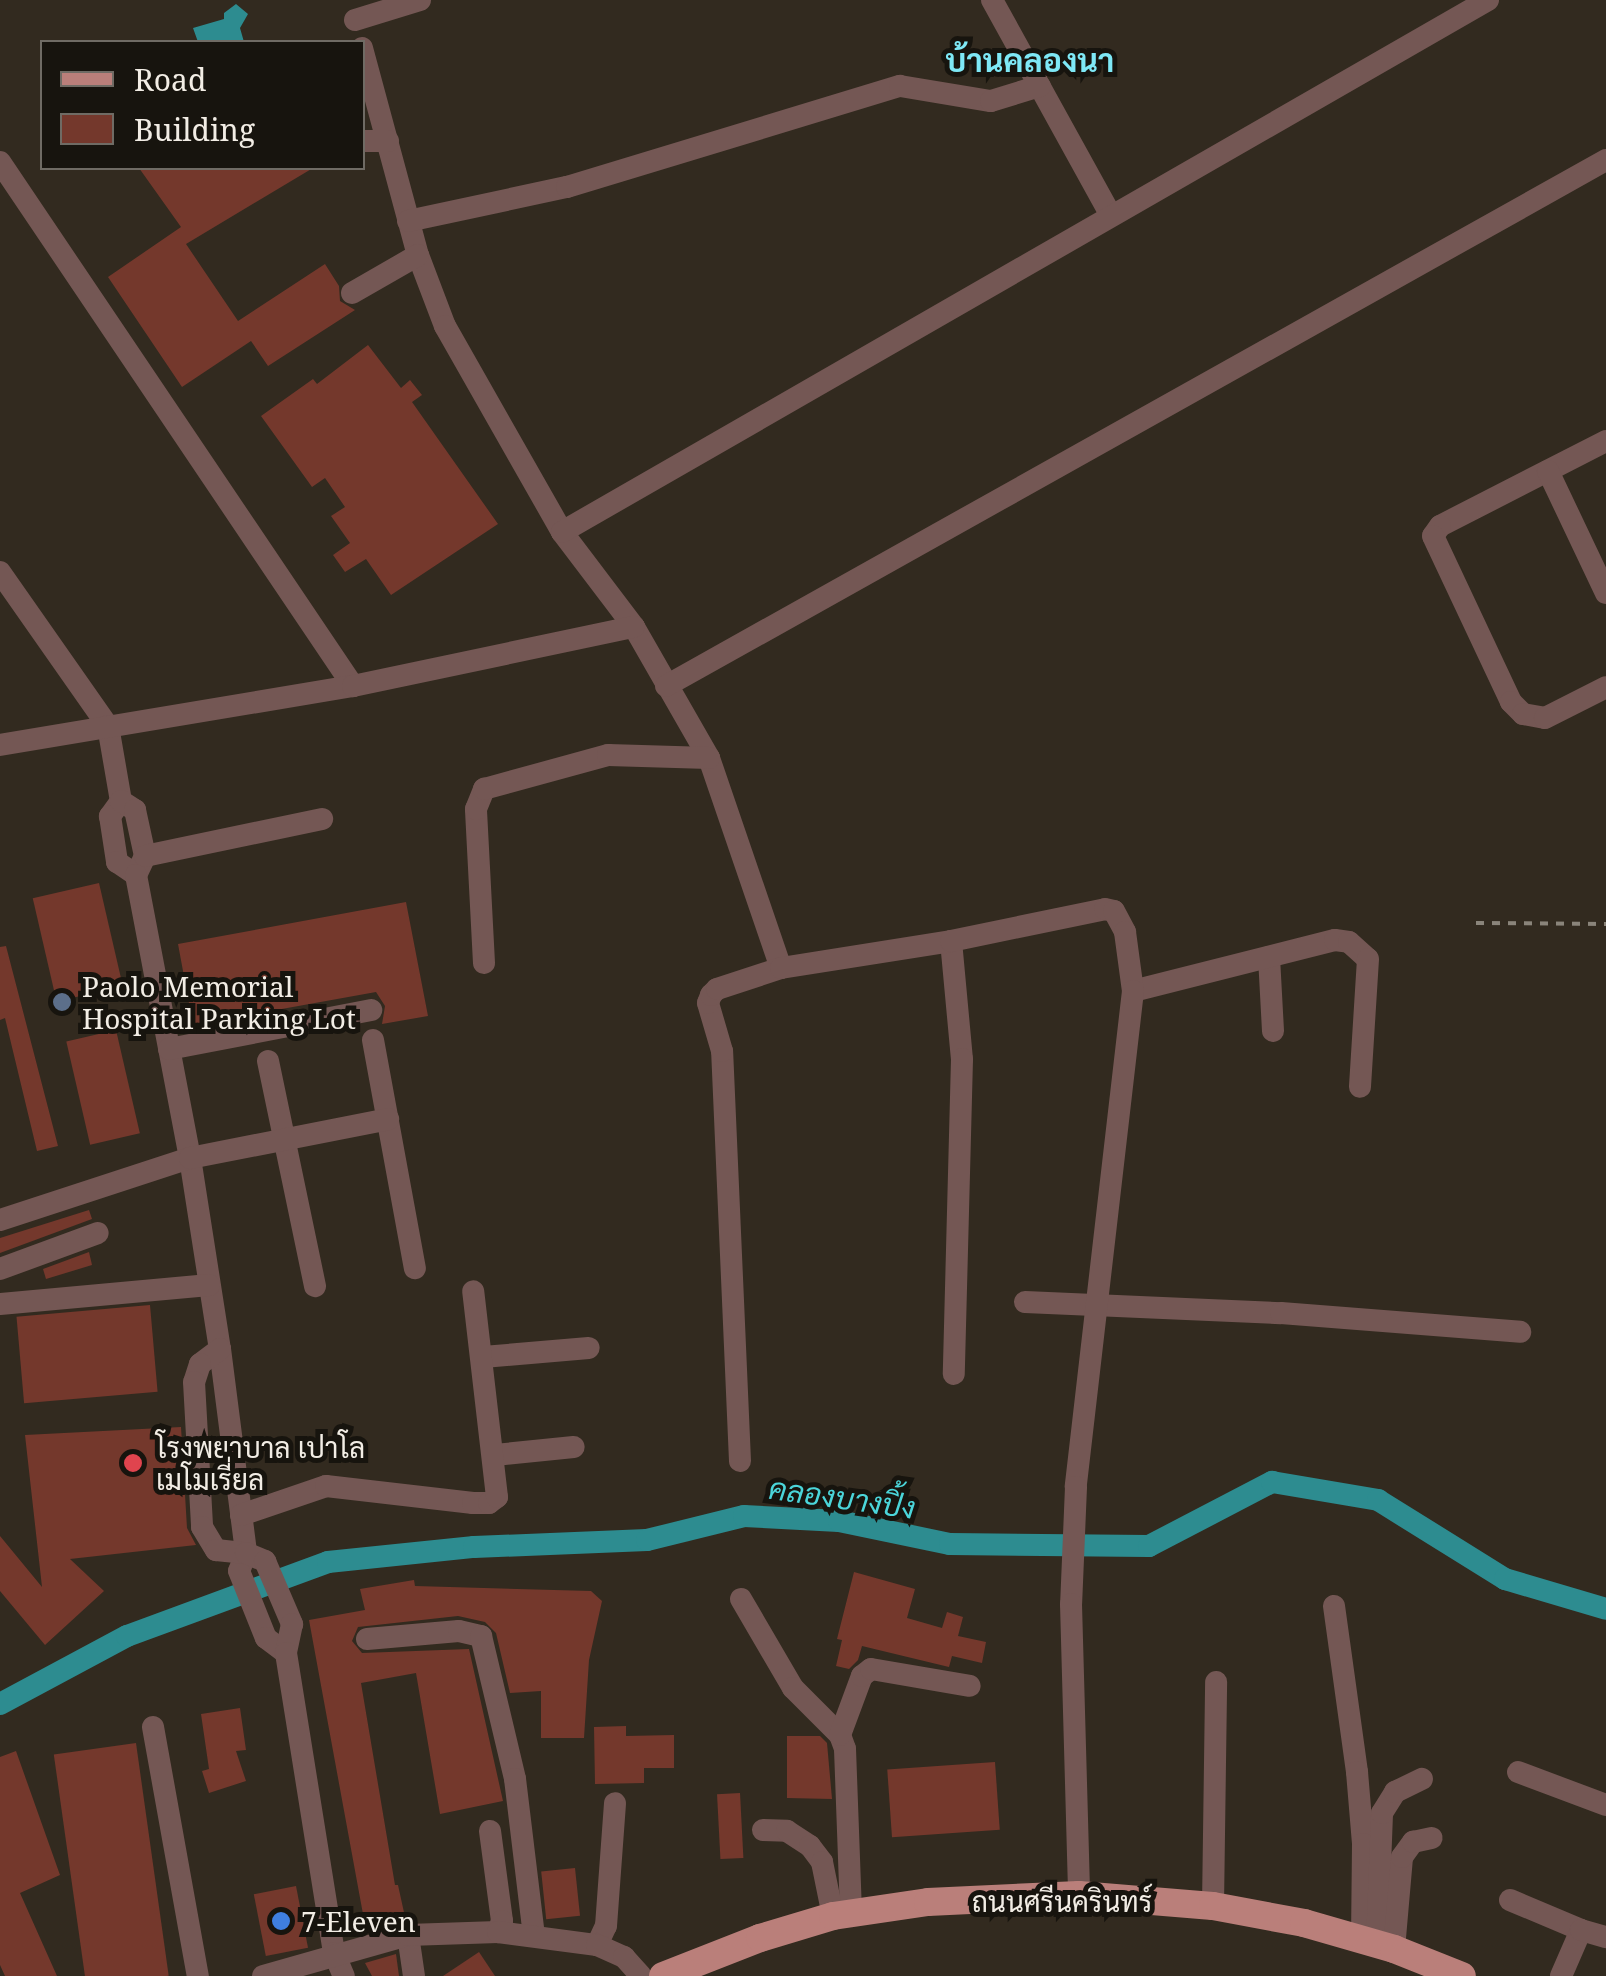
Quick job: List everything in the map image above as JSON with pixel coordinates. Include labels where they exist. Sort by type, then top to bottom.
[{"type":"main road","name":"ถนนศรีนครินทร์","points":[[663,1976],[760,1938],[842,1915],[928,1902],[1079,1895],[1213,1906],[1304,1923],[1378,1944],[1462,1976]]},
{"type":"street","points":[[357,28],[420,0]]},
{"type":"street","points":[[992,0],[1110,214]]},
{"type":"street","points":[[562,532],[1488,0]]},
{"type":"street","points":[[365,57],[418,255],[445,326],[562,532],[634,627],[709,758],[781,968]]},
{"type":"street","points":[[408,221],[620,172],[900,86],[991,101],[1040,86]]},
{"type":"street","points":[[365,141],[388,141]]},
{"type":"street","points":[[666,686],[1606,160]]},
{"type":"street","points":[[0,162],[353,686]]},
{"type":"street","points":[[352,293],[418,255]]},
{"type":"street","points":[[1606,441],[1440,526],[1433,542],[1511,702],[1523,714],[1546,718],[1606,687]]},
{"type":"street","points":[[1548,471],[1606,594]]},
{"type":"street","points":[[0,572],[108,726],[121,802],[110,816],[117,862],[141,866],[322,819]]},
{"type":"street","points":[[0,745],[353,686],[634,627]]},
{"type":"street","points":[[484,963],[476,809],[484,789],[608,755],[709,758]]},
{"type":"street","points":[[141,866],[220,1349],[241,1515],[266,1638],[286,1653]]},
{"type":"street","points":[[740,1461],[722,1052],[708,1003],[717,989],[781,968],[951,941],[1105,908],[1114,911],[1126,932],[1134,991],[1076,1487],[1071,1604],[1079,1895]]},
{"type":"street","points":[[1134,991],[1336,940],[1360,948],[1368,960],[1360,1087]]},
{"type":"street","points":[[951,941],[962,1059],[954,1374]]},
{"type":"street","points":[[1269,957],[1273,1031]]},
{"type":"street","points":[[169,1049],[371,1010]]},
{"type":"street","points":[[373,1040],[415,1268]]},
{"type":"street","points":[[268,1061],[315,1286]]},
{"type":"street","points":[[0,1220],[190,1158],[388,1120]]},
{"type":"street","points":[[0,1269],[98,1232]]},
{"type":"street","points":[[0,1304],[209,1285]]},
{"type":"street","points":[[241,1515],[326,1486],[489,1504],[497,1497],[473,1291]]},
{"type":"street","points":[[1025,1302],[1281,1313],[1520,1332]]},
{"type":"street","points":[[482,1357],[590,1348]]},
{"type":"street","points":[[220,1349],[200,1364],[194,1382],[202,1528],[216,1550],[250,1562],[292,1624],[286,1653],[334,1953],[344,1976]]},
{"type":"street","points":[[495,1455],[574,1448]]},
{"type":"street","points":[[740,1600],[793,1688],[840,1735]]},
{"type":"street","points":[[1334,1606],[1378,1944]]},
{"type":"street","points":[[367,1639],[459,1631],[481,1636],[515,1780],[534,1936]]},
{"type":"street","points":[[842,1915],[848,1780],[840,1735],[862,1676],[872,1669],[970,1686]]},
{"type":"street","points":[[1213,1906],[1216,1682]]},
{"type":"street","points":[[152,1727],[198,1976]]},
{"type":"street","points":[[1518,1772],[1606,1805]]},
{"type":"street","points":[[1378,1944],[1382,1813],[1395,1792],[1422,1779]]},
{"type":"street","points":[[597,1946],[606,1926],[615,1803]]},
{"type":"street","points":[[490,1830],[502,1921],[498,1932]]},
{"type":"street","points":[[763,1830],[787,1831],[810,1846],[822,1862],[842,1915]]},
{"type":"street","points":[[1378,1944],[1402,1857],[1413,1842],[1432,1838]]},
{"type":"street","points":[[1510,1900],[1606,1937]]},
{"type":"street","points":[[1561,1976],[1581,1930]]},
{"type":"street","points":[[264,1976],[408,1935],[498,1932],[597,1946],[624,1958],[641,1976]]},
{"type":"street","points":[[408,1935],[414,1976]]},
{"type":"path","points":[[1476,923],[1606,924]]},
{"type":"water","points":[[236,4],[248,14],[240,28],[243,40],[197,40],[193,28],[224,19],[224,13]]},
{"type":"building","points":[[140,170],[310,170],[186,244],[238,321],[325,264],[339,286],[340,301],[355,310],[268,366],[251,341],[182,387],[108,277],[181,227]]},
{"type":"building","points":[[368,345],[401,388],[410,380],[422,395],[412,402],[498,524],[391,595],[366,559],[345,572],[333,555],[350,543],[331,516],[345,507],[325,478],[312,487],[261,416],[313,379],[317,384]]},
{"type":"building","points":[[99,883],[123,986],[57,1002],[33,898]]},
{"type":"building","points":[[406,902],[428,1016],[382,1024],[385,1006],[376,992],[193,1025],[178,944]]},
{"type":"building","points":[[6,946],[58,1146],[37,1151],[5,1018],[0,1020],[0,947]]},
{"type":"building","points":[[116,1030],[140,1133],[90,1145],[66,1041]]},
{"type":"building","points":[[89,1210],[92,1219],[0,1253],[0,1238]]},
{"type":"building","points":[[89,1252],[92,1265],[46,1279],[43,1269]]},
{"type":"building","points":[[150,1305],[158,1392],[24,1403],[17,1317]]},
{"type":"building","points":[[181,1427],[187,1528],[196,1545],[70,1559],[104,1591],[45,1645],[0,1591],[0,1536],[42,1587],[25,1435]]},
{"type":"building","points":[[854,1572],[915,1589],[907,1618],[942,1628],[947,1612],[963,1617],[958,1636],[986,1642],[982,1663],[952,1656],[949,1667],[862,1646],[858,1660],[849,1669],[836,1666],[842,1640],[837,1639]]},
{"type":"building","points":[[414,1580],[415,1586],[591,1591],[602,1601],[589,1660],[584,1738],[541,1738],[541,1691],[510,1693],[496,1633],[485,1622],[458,1616],[358,1627],[352,1641],[362,1653],[469,1649],[503,1801],[440,1814],[416,1673],[361,1683],[395,1885],[405,1917],[365,1925],[309,1620],[365,1610],[360,1589]]},
{"type":"building","points":[[240,1708],[246,1750],[236,1751],[246,1781],[209,1793],[202,1771],[209,1769],[201,1714]]},
{"type":"building","points":[[626,1726],[626,1736],[674,1735],[674,1768],[644,1768],[644,1783],[595,1784],[594,1727]]},
{"type":"building","points":[[787,1736],[820,1736],[827,1743],[832,1799],[787,1798]]},
{"type":"building","points":[[136,1743],[169,1976],[85,1976],[54,1755]]},
{"type":"building","points":[[16,1751],[60,1875],[20,1893],[57,1976],[5,1976],[0,1965],[0,1757]]},
{"type":"building","points":[[995,1762],[1000,1830],[892,1837],[887,1770]]},
{"type":"building","points":[[740,1793],[743,1858],[720,1859],[717,1794]]},
{"type":"building","points":[[575,1868],[580,1916],[546,1919],[541,1872]]},
{"type":"building","name":"7-Eleven","points":[[296,1886],[308,1948],[266,1956],[254,1894]]},
{"type":"building","points":[[479,1952],[495,1976],[443,1976]]},
{"type":"building","points":[[396,1954],[399,1976],[372,1976],[365,1963]]},
{"type":"waterway","name":"คลองบางปิ้ง","points":[[0,1704],[127,1636],[328,1562],[474,1547],[647,1540],[744,1516],[839,1521],[950,1544],[1149,1546],[1272,1482],[1378,1500],[1505,1579],[1606,1609]]},
{"type":"place","name":"Paolo Memorial Hospital Parking Lot","points":[[62,1002]]},
{"type":"place","name":"โรงพยาบาล เปาโล เมโมเรี่ยล","points":[[133,1463]]},
{"type":"place","name":"7-Eleven","points":[[281,1921]]},
{"type":"district","name":"บ้านคลองนา","points":[[1030,60]]}]
